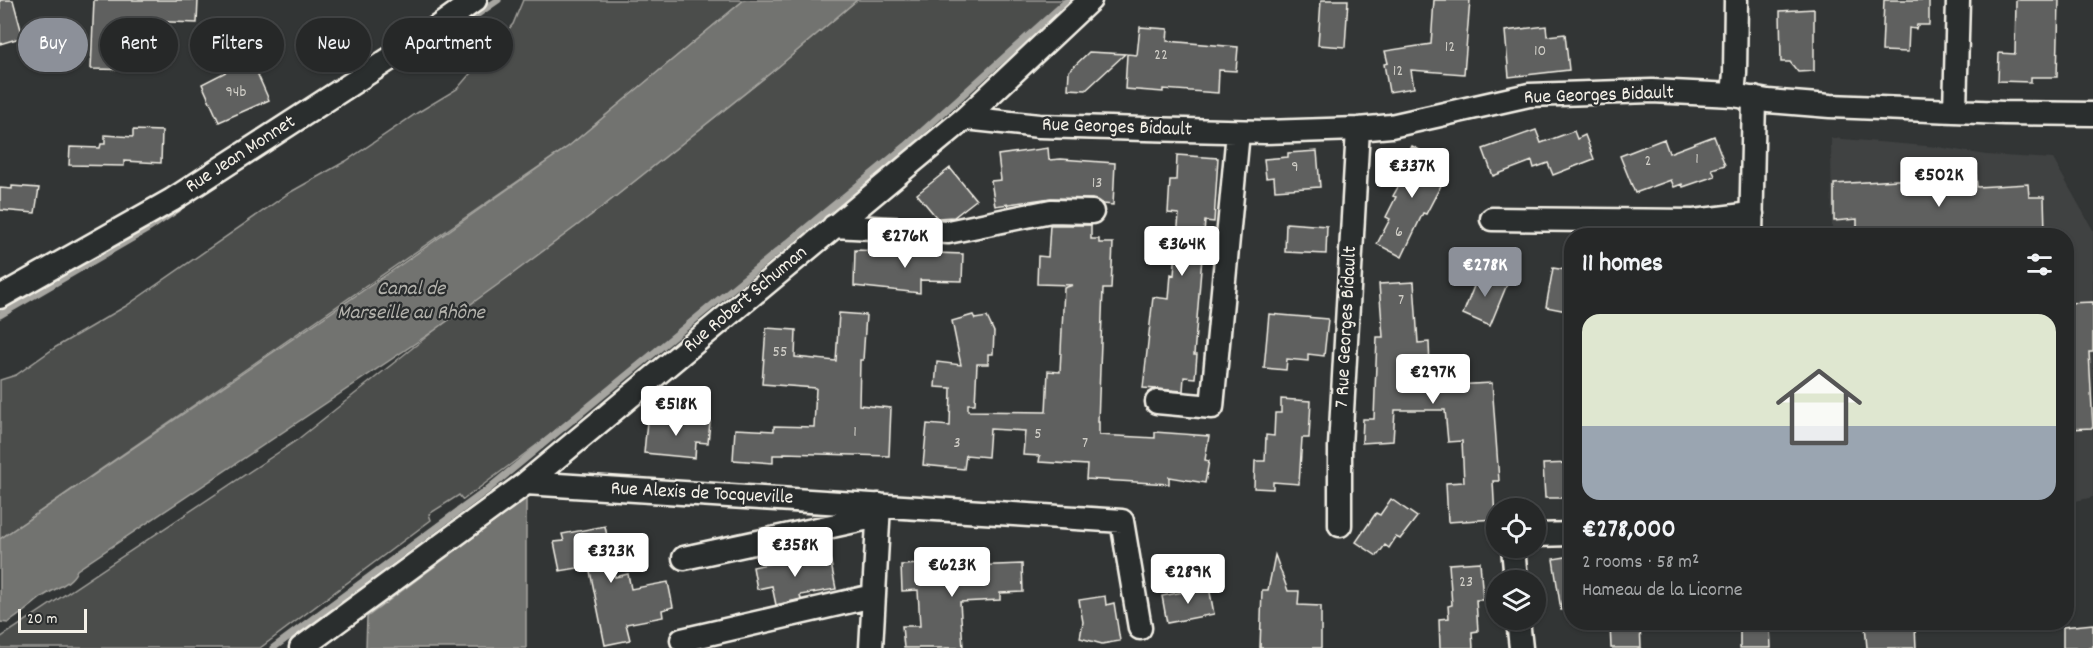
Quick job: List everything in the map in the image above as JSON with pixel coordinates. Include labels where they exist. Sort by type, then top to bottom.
[{"type":"street","name":"Rue Jean Monnet","points":[[0,297],[172,200],[425,36],[475,0]]},
{"type":"street","name":"Rue Robert Schuman","points":[[302,648],[526,483],[965,118],[1090,0]]},
{"type":"street","points":[[1492,219],[1694,221],[1751,225],[1744,97],[1735,73],[1736,0]]},
{"type":"street","points":[[1955,110],[1958,0]]},
{"type":"street","name":"Rue Georges Bidault","points":[[965,118],[1039,126],[1238,132],[1358,129],[1391,126],[1529,95],[1652,91],[1830,106],[2093,114]]},
{"type":"street","name":"7 Rue Georges Bidault","points":[[1340,525],[1340,447],[1358,129]]},
{"type":"street","points":[[1156,402],[1212,406],[1238,132]]},
{"type":"street","points":[[834,226],[948,232],[1051,211],[1092,212]]},
{"type":"street","name":"Rue Alexis de Tocqueville","points":[[526,483],[879,510],[1122,521],[1140,628]]},
{"type":"street","points":[[684,558],[879,510],[870,648]]},
{"type":"street","points":[[1546,535],[1564,534]]},
{"type":"street","points":[[682,640],[873,596]]},
{"type":"street","points":[[1519,630],[1521,648]]},
{"type":"shaded area","points":[[523,0],[744,0],[569,146],[0,539],[0,380],[16,375],[56,347],[126,306],[289,193],[346,161],[457,89],[472,72],[513,72],[513,24]]},
{"type":"shaded area","points":[[857,0],[1067,0],[958,102],[550,435],[463,500],[459,495],[429,514],[431,520],[260,648],[0,648],[0,638],[297,440],[435,330],[606,204],[778,67]]},
{"type":"shaded area","points":[[1831,138],[1938,147],[1986,155],[2053,159],[2093,230],[2093,497],[2074,501],[2074,228],[1832,228]]},
{"type":"water","name":"Canal de Marseille au Rhône","points":[[744,0],[857,0],[778,67],[606,204],[507,278],[435,330],[77,570],[65,584],[42,597],[8,623],[0,622],[0,539],[399,266],[569,146]]},
{"type":"water","points":[[526,498],[526,648],[366,648],[367,617]]},
{"type":"building","points":[[0,0],[13,0],[18,18],[18,39],[0,44]]},
{"type":"building","points":[[94,0],[198,0],[197,18],[190,18],[190,23],[178,22],[178,18],[100,18],[100,69],[91,69]]},
{"type":"building","points":[[1321,0],[1348,0],[1345,47],[1318,45]]},
{"type":"building","points":[[1434,0],[1470,0],[1464,74],[1411,70],[1414,88],[1389,92],[1384,64],[1388,63],[1385,51],[1431,44]]},
{"type":"building","points":[[1884,0],[1929,0],[1929,25],[1917,25],[1916,29],[1909,28],[1908,52],[1882,51]]},
{"type":"building","points":[[2016,0],[2059,0],[2057,77],[2031,77],[2031,82],[1998,81],[1999,53],[2015,54]]},
{"type":"building","points":[[1814,9],[1814,71],[1798,72],[1790,62],[1781,62],[1780,11]]},
{"type":"building","points":[[1546,26],[1547,36],[1565,34],[1569,70],[1509,77],[1505,31]]},
{"type":"building","points":[[1140,27],[1168,29],[1167,41],[1238,47],[1236,71],[1219,70],[1218,93],[1125,89],[1127,54],[1137,55]]},
{"type":"building","points":[[1089,52],[1125,54],[1086,90],[1068,89],[1069,71]]},
{"type":"building","points":[[226,72],[257,72],[269,100],[219,122],[202,84]]},
{"type":"building","points":[[133,130],[162,131],[161,163],[124,161],[124,166],[69,165],[70,147],[100,148],[101,144],[105,144],[105,135],[133,137]]},
{"type":"building","points":[[1536,130],[1541,143],[1574,131],[1577,139],[1585,135],[1594,159],[1553,175],[1548,163],[1534,168],[1532,161],[1493,176],[1483,149]]},
{"type":"building","points":[[1714,136],[1725,165],[1712,169],[1715,176],[1683,187],[1682,184],[1674,187],[1671,180],[1635,193],[1620,156],[1664,139],[1669,153]]},
{"type":"building","points":[[1412,146],[1442,162],[1440,166],[1449,170],[1426,214],[1423,213],[1402,257],[1377,244],[1390,219],[1386,217],[1396,197],[1393,196],[1407,171],[1401,168]]},
{"type":"building","points":[[1048,148],[1049,160],[1115,163],[1113,205],[1092,199],[1051,198],[995,206],[991,181],[1001,180],[998,155]]},
{"type":"building","points":[[1317,151],[1320,187],[1275,190],[1274,177],[1266,178],[1264,159],[1288,157],[1288,153]]},
{"type":"building","points":[[1177,155],[1218,158],[1214,222],[1205,221],[1194,355],[1197,355],[1195,378],[1184,377],[1183,391],[1143,388],[1153,297],[1169,299],[1171,274],[1174,275],[1179,214],[1168,213],[1170,180],[1176,180]]},
{"type":"building","points":[[950,168],[976,200],[954,217],[937,218],[917,194]]},
{"type":"building","points":[[1976,175],[1977,187],[2028,184],[2029,197],[2044,197],[2045,228],[1857,228],[1857,219],[1834,221],[1834,184]]},
{"type":"building","points":[[12,186],[39,188],[35,213],[0,210],[0,188],[12,189]]},
{"type":"building","points":[[1286,223],[1327,226],[1326,254],[1285,252]]},
{"type":"building","points":[[1050,225],[1091,225],[1091,239],[1099,239],[1099,243],[1113,243],[1111,289],[1103,289],[1099,435],[1155,438],[1155,432],[1209,436],[1205,460],[1209,461],[1205,483],[1169,477],[1169,484],[1086,479],[1087,465],[1039,462],[1040,456],[1023,455],[1025,431],[990,429],[988,457],[966,455],[964,469],[923,465],[927,424],[950,426],[951,388],[935,387],[937,362],[961,365],[952,321],[973,315],[975,319],[987,317],[994,332],[993,354],[988,354],[988,364],[977,364],[975,404],[968,404],[968,411],[1046,412],[1048,371],[1060,372],[1064,288],[1073,285],[1037,284],[1038,256],[1048,257]]},
{"type":"building","points":[[855,250],[963,254],[962,281],[920,280],[920,293],[854,286]]},
{"type":"building","points":[[1553,268],[1564,270],[1564,310],[1546,307]]},
{"type":"building","points":[[1480,271],[1508,282],[1490,326],[1463,314]]},
{"type":"building","points":[[1414,282],[1418,343],[1429,342],[1431,393],[1433,386],[1492,383],[1499,481],[1493,481],[1494,498],[1486,498],[1486,520],[1448,522],[1446,483],[1464,482],[1462,441],[1448,442],[1445,410],[1395,410],[1393,441],[1362,443],[1363,419],[1374,419],[1377,337],[1383,337],[1379,284]]},
{"type":"building","points":[[2093,302],[2093,352],[2089,352],[2093,428],[2074,429],[2074,303]]},
{"type":"building","points":[[839,313],[866,315],[863,360],[860,360],[859,405],[891,408],[889,456],[784,453],[784,455],[773,455],[773,463],[733,460],[735,429],[774,431],[774,426],[814,427],[816,388],[762,384],[766,328],[796,330],[795,357],[836,361]]},
{"type":"building","points":[[1269,314],[1328,319],[1324,356],[1308,354],[1308,361],[1287,359],[1286,370],[1264,368]]},
{"type":"building","points":[[1281,399],[1311,401],[1309,438],[1302,438],[1299,484],[1273,482],[1273,489],[1254,488],[1255,461],[1265,461],[1266,435],[1274,436],[1275,413],[1281,413]]},
{"type":"building","points":[[661,417],[710,422],[708,443],[696,442],[695,458],[644,453],[647,421],[660,423]]},
{"type":"building","points":[[1564,463],[1564,498],[1545,498],[1543,464]]},
{"type":"building","points":[[1391,499],[1417,517],[1400,539],[1396,537],[1389,548],[1385,545],[1377,556],[1356,542],[1376,513],[1380,515]]},
{"type":"building","points":[[605,526],[615,577],[628,574],[631,589],[668,582],[673,607],[662,610],[663,617],[626,624],[630,640],[605,645],[589,566],[560,571],[554,542],[564,541],[562,534]]},
{"type":"building","points":[[1275,555],[1288,591],[1299,591],[1298,605],[1321,606],[1321,648],[1260,648],[1262,590],[1268,590]]},
{"type":"building","points":[[802,557],[803,563],[830,558],[836,589],[800,595],[801,599],[776,605],[772,586],[757,589],[753,567]]},
{"type":"building","points":[[1564,557],[1564,610],[1561,610],[1553,559]]},
{"type":"building","points":[[1480,562],[1483,600],[1476,600],[1478,631],[1472,632],[1473,648],[1440,648],[1439,619],[1449,618],[1448,606],[1452,605],[1449,564]]},
{"type":"building","points":[[944,563],[944,567],[1022,564],[1023,592],[1000,593],[1000,600],[960,602],[963,648],[904,648],[902,626],[920,626],[918,590],[902,591],[901,565]]},
{"type":"building","points":[[1209,587],[1214,614],[1167,623],[1162,596]]},
{"type":"building","points":[[1105,596],[1106,605],[1114,603],[1120,641],[1102,644],[1080,638],[1083,622],[1079,600]]},
{"type":"building","points":[[2093,624],[2093,648],[2063,648],[2063,630],[2074,630],[2074,626]]},
{"type":"building","points":[[1610,630],[1640,630],[1641,648],[1611,648]]},
{"type":"building","points":[[1740,630],[1770,630],[1771,648],[1740,648]]},
{"type":"building","points":[[1865,630],[1915,630],[1916,648],[1867,648]]},
{"type":"waterway","points":[[472,18],[498,0]]},
{"type":"waterway","points":[[273,648],[487,490],[906,146],[1068,0]]},
{"type":"waterway","points":[[0,315],[148,229],[178,209]]}]
